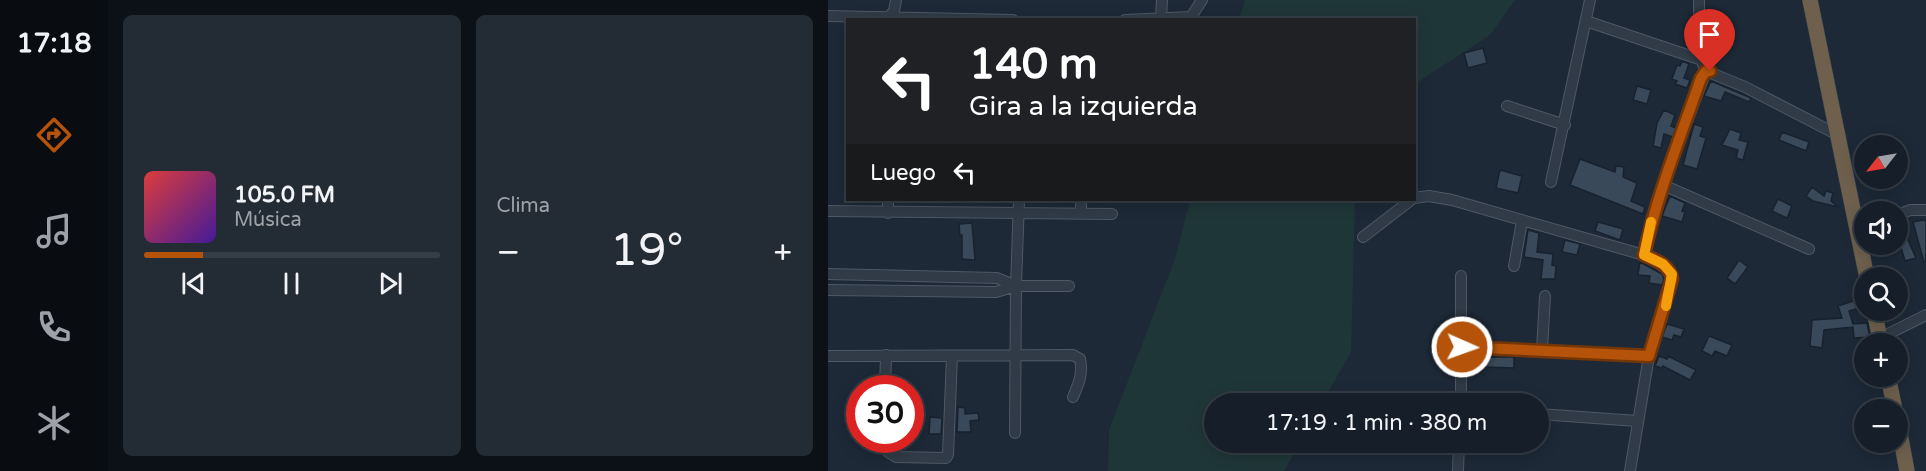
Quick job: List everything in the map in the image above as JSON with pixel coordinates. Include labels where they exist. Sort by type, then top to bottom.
[{"type":"highway","points":[[1810,0],[1854,204]]},
{"type":"highway","points":[[1904,453],[1907,471]]},
{"type":"street","points":[[888,18],[894,11],[896,0]]},
{"type":"street","points":[[1162,0],[1161,18],[1191,17],[1202,0]]},
{"type":"street","points":[[1551,182],[1590,0]]},
{"type":"street","points":[[1644,255],[1663,185],[1704,66],[1699,0]]},
{"type":"street","points":[[828,16],[867,18]]},
{"type":"street","points":[[1586,21],[1704,66],[1838,135]]},
{"type":"street","points":[[828,22],[846,23]]},
{"type":"street","points":[[1507,106],[1565,125]]},
{"type":"street","points":[[1663,185],[1809,249]]},
{"type":"street","points":[[1416,199],[1439,198],[1644,255],[1663,264],[1672,274],[1649,356],[1630,471]]},
{"type":"street","points":[[888,201],[888,213]]},
{"type":"street","points":[[950,213],[951,201]]},
{"type":"street","points":[[1015,433],[1016,286],[1020,201]]},
{"type":"street","points":[[1081,201],[1081,213]]},
{"type":"street","points":[[1363,237],[1410,201]]},
{"type":"street","points":[[1908,211],[1926,210]]},
{"type":"street","points":[[828,211],[1112,214]]},
{"type":"street","points":[[1514,266],[1522,221]]},
{"type":"street","points":[[828,274],[997,278],[1016,286]]},
{"type":"street","points":[[1461,276],[1461,393]]},
{"type":"street","points":[[828,290],[996,292],[1016,286],[1069,286]]},
{"type":"street","points":[[1542,350],[1545,296]]},
{"type":"street","points":[[1894,333],[1926,315]]},
{"type":"street","points":[[1462,347],[1649,356]]},
{"type":"street","points":[[885,375],[886,355]]},
{"type":"street","points":[[828,356],[1077,356],[1082,368],[1081,378],[1073,397]]},
{"type":"street","points":[[890,453],[896,457],[946,458],[948,455],[952,356]]},
{"type":"street","points":[[1549,415],[1637,421]]},
{"type":"street","points":[[1458,471],[1459,453]]},
{"type":"green space","points":[[1245,0],[1515,0],[1490,35],[1416,83],[1416,18],[1239,18]]},
{"type":"green space","points":[[1190,201],[1355,201],[1351,352],[1328,393],[1204,393],[1204,453],[1294,453],[1284,471],[1108,471],[1109,430],[1175,259]]},
{"type":"building","points":[[1483,48],[1487,63],[1468,68],[1464,53]]},
{"type":"building","points":[[1682,61],[1689,64],[1684,78],[1690,80],[1687,88],[1675,84],[1677,81],[1672,79],[1677,65],[1680,66]]},
{"type":"building","points":[[1711,81],[1751,98],[1749,102],[1725,92],[1721,101],[1704,96]]},
{"type":"building","points":[[1637,86],[1651,90],[1647,104],[1633,100]]},
{"type":"building","points":[[1664,110],[1675,115],[1671,126],[1676,128],[1673,137],[1664,134],[1661,148],[1653,146],[1657,123]]},
{"type":"building","points":[[1694,124],[1703,127],[1700,136],[1706,138],[1697,169],[1683,165]]},
{"type":"building","points":[[1730,129],[1741,133],[1739,140],[1748,142],[1743,160],[1736,158],[1738,150],[1722,145]]},
{"type":"building","points":[[1782,132],[1809,142],[1806,151],[1779,140]]},
{"type":"building","points":[[1580,159],[1615,172],[1616,166],[1624,167],[1623,177],[1637,183],[1631,201],[1645,207],[1643,214],[1570,185]]},
{"type":"building","points":[[1500,170],[1522,176],[1518,193],[1496,188]]},
{"type":"building","points":[[1812,187],[1824,196],[1826,191],[1833,193],[1831,201],[1838,207],[1813,201],[1806,196]]},
{"type":"building","points":[[1670,196],[1685,203],[1682,222],[1662,216]]},
{"type":"building","points":[[1778,199],[1792,206],[1787,218],[1772,211]]},
{"type":"building","points":[[1926,221],[1926,261],[1924,262],[1913,222]]},
{"type":"building","points":[[1598,222],[1623,229],[1620,240],[1595,231]]},
{"type":"building","points":[[972,223],[975,260],[962,259],[962,235],[960,236],[959,224]]},
{"type":"building","points":[[1528,230],[1539,233],[1537,252],[1553,254],[1552,265],[1556,266],[1555,279],[1541,279],[1543,260],[1524,257]]},
{"type":"building","points":[[1565,240],[1580,244],[1577,255],[1562,252]]},
{"type":"building","points":[[1908,240],[1916,258],[1905,261],[1903,255],[1908,255]]},
{"type":"building","points":[[1739,260],[1748,267],[1735,284],[1727,278]]},
{"type":"building","points":[[1640,262],[1662,274],[1664,279],[1662,285],[1649,283],[1650,276],[1638,275]]},
{"type":"building","points":[[1854,301],[1854,310],[1849,311],[1853,324],[1867,323],[1869,333],[1854,333],[1854,338],[1853,327],[1824,330],[1822,348],[1810,346],[1812,320],[1842,318],[1838,306]]},
{"type":"building","points":[[1667,324],[1684,329],[1681,337],[1674,335],[1672,340],[1662,337]]},
{"type":"building","points":[[1709,336],[1732,345],[1727,356],[1715,351],[1712,356],[1702,351]]},
{"type":"building","points":[[1659,356],[1667,359],[1668,356],[1696,370],[1690,380],[1663,366],[1662,368],[1655,366]]},
{"type":"building","points":[[1514,357],[1514,368],[1486,367],[1485,359]]},
{"type":"building","points":[[958,407],[965,408],[965,414],[978,413],[979,420],[970,421],[971,432],[957,432]]},
{"type":"building","points":[[930,417],[942,418],[941,434],[929,434]]},
{"type":"slow traffic","points":[[1651,222],[1644,255],[1663,264],[1672,274],[1666,306]]},
{"type":"route","points":[[1462,347],[1649,356],[1657,327],[1668,301],[1672,274],[1663,264],[1644,255],[1652,218],[1679,139],[1701,78],[1706,71],[1710,71]]}]
